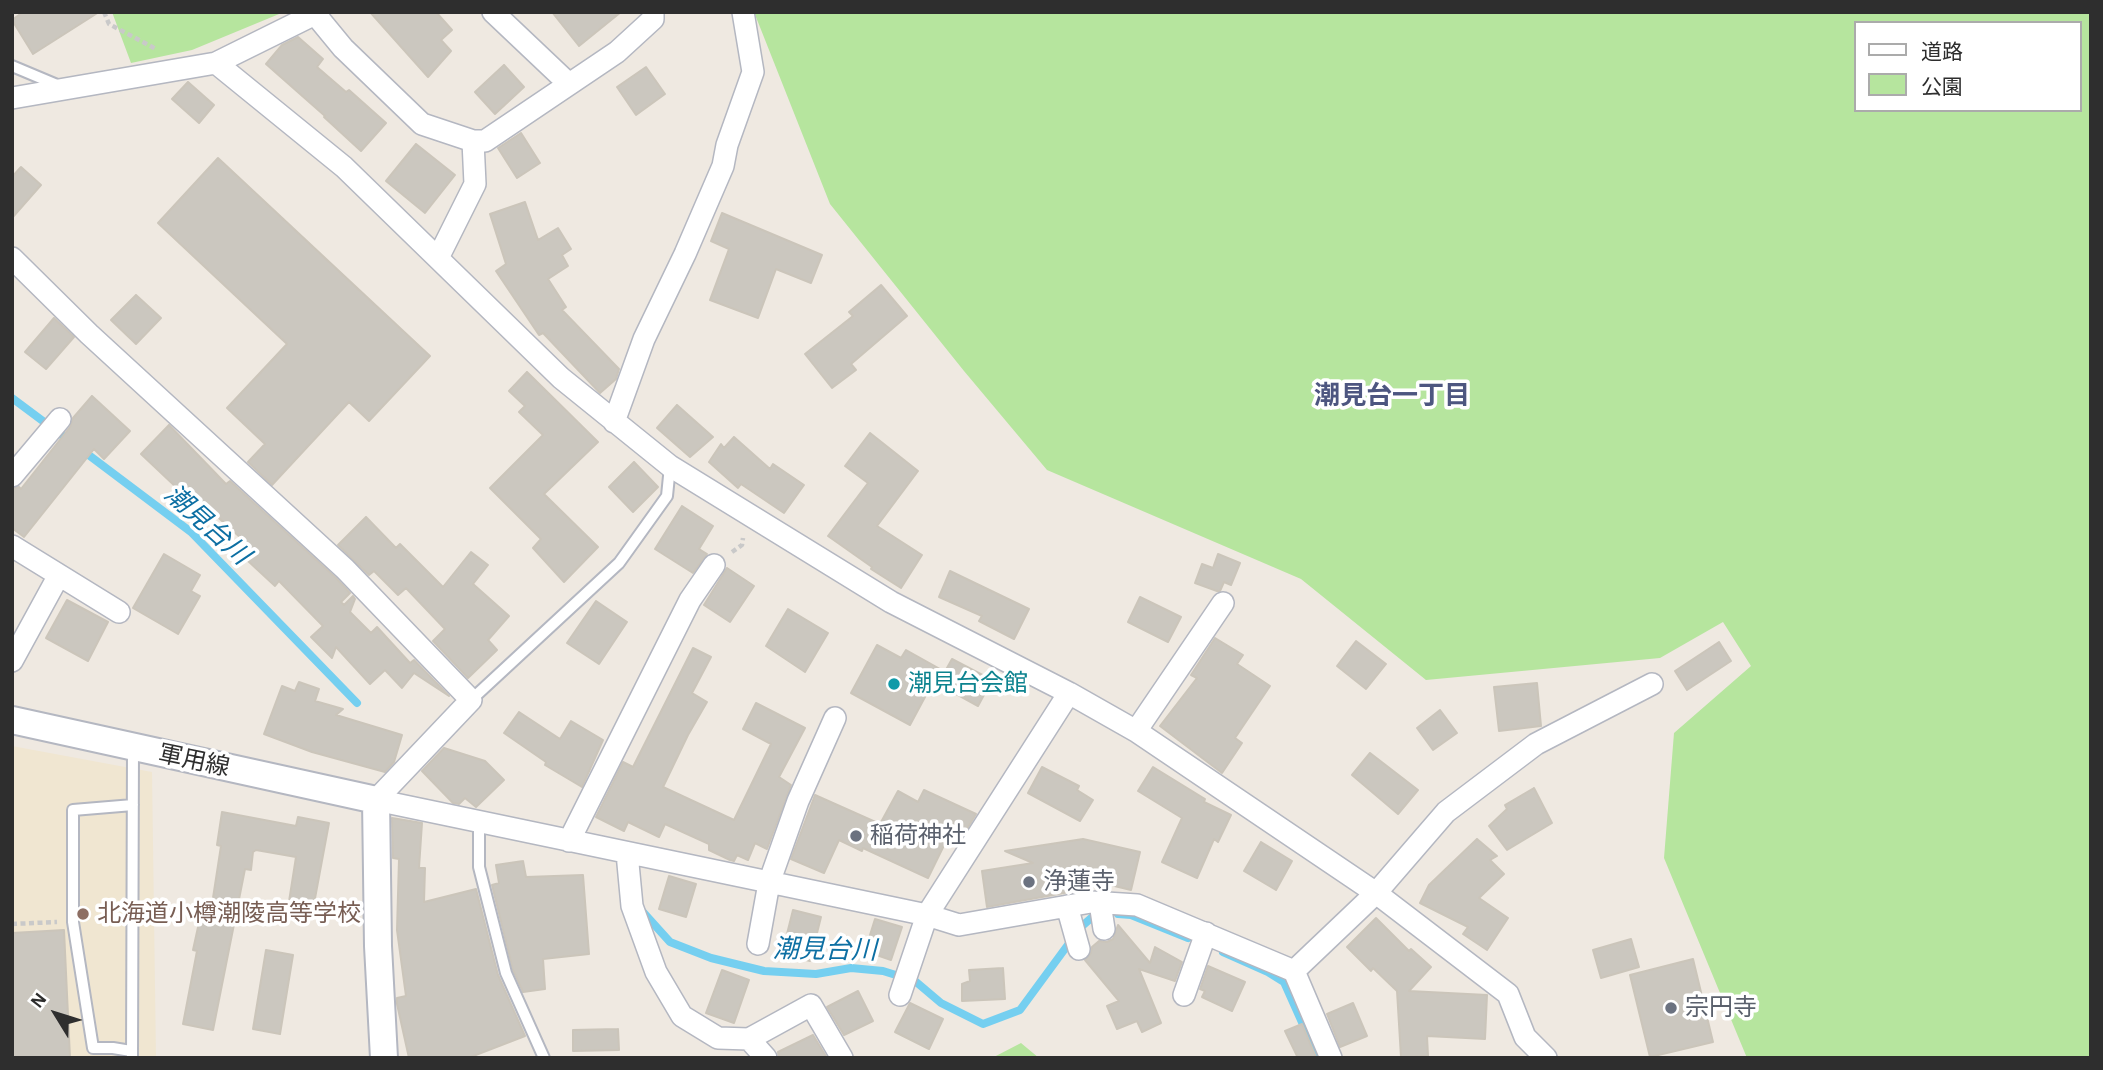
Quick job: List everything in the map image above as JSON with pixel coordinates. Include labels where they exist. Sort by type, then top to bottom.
[{"type":"street","points":[[492,12],[569,85]]},
{"type":"street","points":[[12,98],[216,63],[317,13],[343,48],[422,124],[473,141],[485,141],[617,52],[653,19],[653,12]]},
{"type":"street","points":[[614,422],[644,339],[723,166],[727,145],[753,72],[743,12]]},
{"type":"street","points":[[216,63],[344,167],[561,378],[670,466],[891,602],[1069,693],[1136,731],[1376,893],[1508,993],[1524,1047],[1546,1058]]},
{"type":"street","points":[[438,258],[475,184],[473,141]]},
{"type":"street","points":[[12,258],[89,334],[345,569],[471,700],[376,800],[378,946],[384,1058]]},
{"type":"street","points":[[12,476],[54,427]]},
{"type":"street","points":[[12,546],[119,612]]},
{"type":"street","points":[[569,841],[690,600],[714,565]]},
{"type":"street","points":[[12,661],[59,575]]},
{"type":"street","points":[[1136,731],[1223,604]]},
{"type":"street","points":[[1294,971],[1376,893],[1446,812],[1536,744],[1652,684]]},
{"type":"street","points":[[904,984],[927,915],[1069,693]]},
{"type":"street","points":[[758,944],[769,883],[798,800],[835,718]]},
{"type":"street","name":"軍用線","points":[[12,720],[376,800]]},
{"type":"street","points":[[376,800],[927,915],[959,925],[1067,906],[1102,914],[1137,905],[1204,940],[1294,971],[1331,1058]]},
{"type":"street","points":[[627,853],[632,906],[656,972],[682,1016],[718,1038],[749,1039],[811,1005],[842,1058]]},
{"type":"street","points":[[1067,906],[1076,939]]},
{"type":"street","points":[[1184,995],[1204,940]]},
{"type":"street","points":[[749,1039],[766,1058]]},
{"type":"lane","points":[[12,66],[64,88]]},
{"type":"lane","points":[[471,700],[619,563],[667,496],[670,466]]},
{"type":"lane","points":[[133,748],[133,805],[132,1055],[113,1048],[93,1048],[73,922],[73,810],[133,805]]},
{"type":"lane","points":[[479,822],[479,867],[506,973],[544,1058]]},
{"type":"path","points":[[104,12],[109,24],[190,68]]},
{"type":"path","points":[[714,565],[742,545],[749,514]]},
{"type":"path","points":[[12,924],[73,922]]},
{"type":"shaded area","name":"北海道小樽潮陵高等学校","points":[[12,746],[152,772],[156,1058],[12,1058]]},
{"type":"green space","points":[[112,12],[284,12],[192,50],[131,63]]},
{"type":"green space","points":[[754,12],[2091,12],[2091,1058],[1747,1058],[1664,858],[1674,733],[1751,666],[1723,622],[1660,658],[1426,680],[1301,579],[1047,470],[830,204]]},
{"type":"green space","points":[[1021,1043],[1039,1058],[992,1058]]},
{"type":"building","points":[[23,12],[99,12],[33,54],[12,20]]},
{"type":"building","points":[[370,12],[436,12],[452,30],[441,40],[451,51],[428,77]]},
{"type":"building","points":[[552,12],[621,12],[579,46]]},
{"type":"building","points":[[298,37],[323,59],[317,67],[346,92],[349,90],[386,123],[361,151],[266,64],[282,45]]},
{"type":"building","points":[[504,65],[524,87],[495,114],[475,92]]},
{"type":"building","points":[[646,67],[665,94],[636,115],[617,87]]},
{"type":"building","points":[[188,82],[214,105],[199,123],[172,99]]},
{"type":"building","points":[[521,133],[540,163],[517,178],[498,148]]},
{"type":"building","points":[[416,144],[455,175],[425,213],[386,181]]},
{"type":"building","points":[[218,158],[430,356],[369,421],[349,402],[272,485],[248,462],[265,444],[227,408],[287,344],[158,223]]},
{"type":"building","points":[[21,167],[41,185],[12,218],[12,177]]},
{"type":"building","points":[[525,202],[538,240],[558,228],[571,249],[562,255],[568,266],[548,279],[566,307],[562,310],[619,369],[616,379],[600,393],[543,333],[539,335],[496,271],[506,264],[490,214]]},
{"type":"building","points":[[722,213],[822,255],[811,283],[776,269],[758,318],[710,300],[729,249],[711,241]]},
{"type":"building","points":[[881,285],[907,316],[851,364],[856,370],[832,388],[805,354],[853,316],[849,312]]},
{"type":"building","points":[[136,295],[161,318],[136,344],[111,320]]},
{"type":"building","points":[[54,318],[74,337],[46,369],[25,352]]},
{"type":"building","points":[[527,372],[598,442],[544,494],[598,547],[564,582],[533,548],[541,539],[490,488],[543,435],[519,412],[525,406],[509,391]]},
{"type":"building","points":[[92,396],[130,431],[104,459],[94,449],[24,537],[12,528],[12,489],[21,489]]},
{"type":"building","points":[[677,405],[713,437],[690,457],[657,428]]},
{"type":"building","points":[[169,425],[226,484],[230,481],[336,578],[350,593],[341,602],[344,605],[353,596],[355,599],[350,612],[371,633],[377,627],[410,663],[414,660],[449,696],[414,673],[402,688],[385,670],[370,684],[336,647],[332,658],[311,637],[323,626],[279,581],[275,586],[234,548],[242,539],[201,502],[192,511],[173,492],[177,488],[141,454]]},
{"type":"building","points":[[870,433],[918,471],[877,526],[922,555],[901,588],[828,536],[868,483],[845,466]]},
{"type":"building","points":[[734,437],[770,469],[773,464],[804,485],[784,513],[741,484],[738,488],[709,462],[721,444],[724,448]]},
{"type":"building","points":[[634,462],[658,487],[633,512],[609,487]]},
{"type":"building","points":[[682,506],[713,526],[699,549],[707,554],[693,573],[655,549]]},
{"type":"building","points":[[366,517],[396,548],[400,544],[443,587],[471,552],[488,565],[473,584],[509,616],[488,640],[497,650],[468,678],[433,641],[445,629],[406,588],[398,595],[374,571],[369,575],[338,545]]},
{"type":"building","points":[[164,554],[200,575],[191,591],[200,596],[178,634],[133,608]]},
{"type":"building","points":[[1218,554],[1240,563],[1231,585],[1224,582],[1220,591],[1195,583],[1202,564],[1213,568]]},
{"type":"building","points":[[727,568],[754,586],[730,622],[704,605]]},
{"type":"building","points":[[950,571],[1029,609],[1014,639],[979,621],[982,616],[939,597]]},
{"type":"building","points":[[1140,597],[1181,617],[1168,642],[1128,622]]},
{"type":"building","points":[[67,600],[108,622],[88,661],[46,638]]},
{"type":"building","points":[[596,601],[627,622],[599,664],[567,643]]},
{"type":"building","points":[[788,609],[828,633],[805,672],[766,646]]},
{"type":"building","points":[[1215,638],[1243,655],[1237,664],[1270,686],[1235,738],[1242,743],[1222,773],[1160,726],[1197,678],[1191,675]]},
{"type":"building","points":[[1356,641],[1386,664],[1366,689],[1337,666]]},
{"type":"building","points":[[1719,642],[1731,661],[1687,690],[1675,671]]},
{"type":"building","name":"潮見台会館","points":[[877,645],[901,658],[906,650],[940,669],[910,725],[851,693]]},
{"type":"building","points":[[693,648],[711,657],[692,693],[707,702],[663,787],[734,820],[771,744],[743,729],[756,703],[805,728],[779,777],[791,785],[767,849],[755,843],[748,860],[737,855],[734,861],[730,860],[709,850],[709,844],[665,824],[659,837],[628,822],[624,831],[596,817],[623,762],[633,767]]},
{"type":"building","points":[[952,659],[992,680],[978,706],[938,684]]},
{"type":"building","points":[[299,682],[319,689],[315,701],[343,709],[336,715],[402,735],[394,762],[385,772],[312,752],[264,734],[282,686],[295,691]]},
{"type":"building","points":[[1537,683],[1541,726],[1499,731],[1494,687]]},
{"type":"building","points":[[1440,710],[1457,733],[1433,750],[1417,728]]},
{"type":"building","points":[[519,712],[560,739],[571,721],[603,740],[582,787],[545,765],[546,762],[504,733]]},
{"type":"building","points":[[444,748],[485,761],[504,780],[476,807],[465,798],[459,804],[453,803],[422,771]]},
{"type":"building","points":[[1370,753],[1418,790],[1398,814],[1352,775]]},
{"type":"building","points":[[1042,767],[1079,786],[1077,790],[1093,800],[1080,821],[1028,793]]},
{"type":"building","points":[[1153,767],[1205,799],[1204,802],[1231,815],[1218,842],[1214,839],[1197,878],[1162,862],[1182,818],[1138,791]]},
{"type":"building","points":[[1534,788],[1552,823],[1507,850],[1489,826],[1507,809],[1505,805]]},
{"type":"building","points":[[924,790],[976,814],[964,834],[952,829],[928,878],[839,840],[824,873],[791,859],[815,795],[880,824],[898,791],[918,802]]},
{"type":"building","points":[[222,812],[296,826],[298,817],[329,823],[313,909],[288,908],[296,857],[256,850],[253,852],[251,870],[245,869],[213,1030],[183,1024],[197,951],[193,950],[202,909],[211,911],[221,846],[217,845]]},
{"type":"building","points":[[392,818],[422,823],[419,868],[425,868],[424,902],[476,889],[498,975],[525,1036],[468,1058],[409,1058],[397,1004],[397,998],[406,996],[397,930],[399,859],[393,858]]},
{"type":"building","name":"浄蓮寺","points":[[1083,839],[1140,852],[1131,890],[1073,876],[1075,891],[987,907],[982,871],[1033,863],[1005,851]]},
{"type":"building","points":[[1477,839],[1497,856],[1490,860],[1504,874],[1479,898],[1508,918],[1487,950],[1463,934],[1468,927],[1420,903],[1429,885]]},
{"type":"building","points":[[1261,842],[1292,861],[1276,890],[1244,871]]},
{"type":"building","points":[[523,861],[526,877],[583,875],[589,954],[543,959],[545,989],[523,992],[513,970],[492,885],[499,883],[496,865]]},
{"type":"building","points":[[669,876],[696,884],[686,917],[659,909]]},
{"type":"building","points":[[793,910],[821,917],[810,961],[782,954]]},
{"type":"building","points":[[1376,918],[1409,951],[1411,949],[1431,967],[1409,991],[1487,995],[1485,1039],[1427,1036],[1428,1056],[1401,1057],[1397,991],[1373,968],[1371,971],[1347,947]]},
{"type":"building","points":[[875,919],[902,927],[891,960],[865,951]]},
{"type":"building","points":[[1118,925],[1150,963],[1155,947],[1182,962],[1175,981],[1139,969],[1161,1023],[1142,1032],[1137,1021],[1117,1029],[1107,1006],[1119,1001],[1085,960],[1099,941],[1107,942],[1113,939]]},
{"type":"building","points":[[64,930],[70,1058],[12,1058],[12,933]]},
{"type":"building","points":[[1631,939],[1639,967],[1601,978],[1593,950]]},
{"type":"building","points":[[266,950],[293,955],[280,1034],[253,1029]]},
{"type":"building","name":"宗円寺","points":[[1693,959],[1713,1042],[1650,1057],[1630,975]]},
{"type":"building","points":[[1208,966],[1245,982],[1232,1011],[1202,997],[1205,991],[1200,989]]},
{"type":"building","points":[[1003,968],[1005,999],[962,1001],[962,984],[970,981],[969,970]]},
{"type":"building","points":[[722,970],[749,980],[734,1023],[706,1013]]},
{"type":"building","points":[[858,991],[873,1021],[844,1035],[827,1007]]},
{"type":"building","points":[[910,1003],[943,1019],[929,1049],[895,1032]]},
{"type":"building","points":[[1353,1003],[1367,1036],[1340,1047],[1327,1014]]},
{"type":"building","points":[[1302,1024],[1316,1057],[1298,1058],[1285,1031]]},
{"type":"building","points":[[618,1029],[619,1050],[573,1051],[573,1030]]},
{"type":"building","points":[[813,1035],[827,1058],[779,1058],[778,1052]]},
{"type":"waterway","name":"潮見台川","points":[[12,398],[71,442]]},
{"type":"waterway","name":"潮見台川","points":[[82,450],[191,532],[357,703]]},
{"type":"waterway","name":"潮見台川","points":[[642,911],[670,942],[711,958],[764,971],[816,974],[851,968],[883,971],[915,981],[941,1003],[983,1024],[1020,1010],[1081,927],[1098,912]]},
{"type":"waterway","name":"潮見台川","points":[[1118,914],[1131,915],[1188,938]]},
{"type":"waterway","name":"潮見台川","points":[[1223,952],[1284,982],[1318,1058]]},
{"type":"place","name":"潮見台会館","points":[[894,684]]},
{"type":"place","name":"稲荷神社","points":[[856,836]]},
{"type":"place","name":"浄蓮寺","points":[[1029,882]]},
{"type":"place","name":"北海道小樽潮陵高等学校","points":[[83,914]]},
{"type":"place","name":"宗円寺","points":[[1671,1008]]},
{"type":"district","name":"潮見台一丁目","points":[[1392,396]]}]
